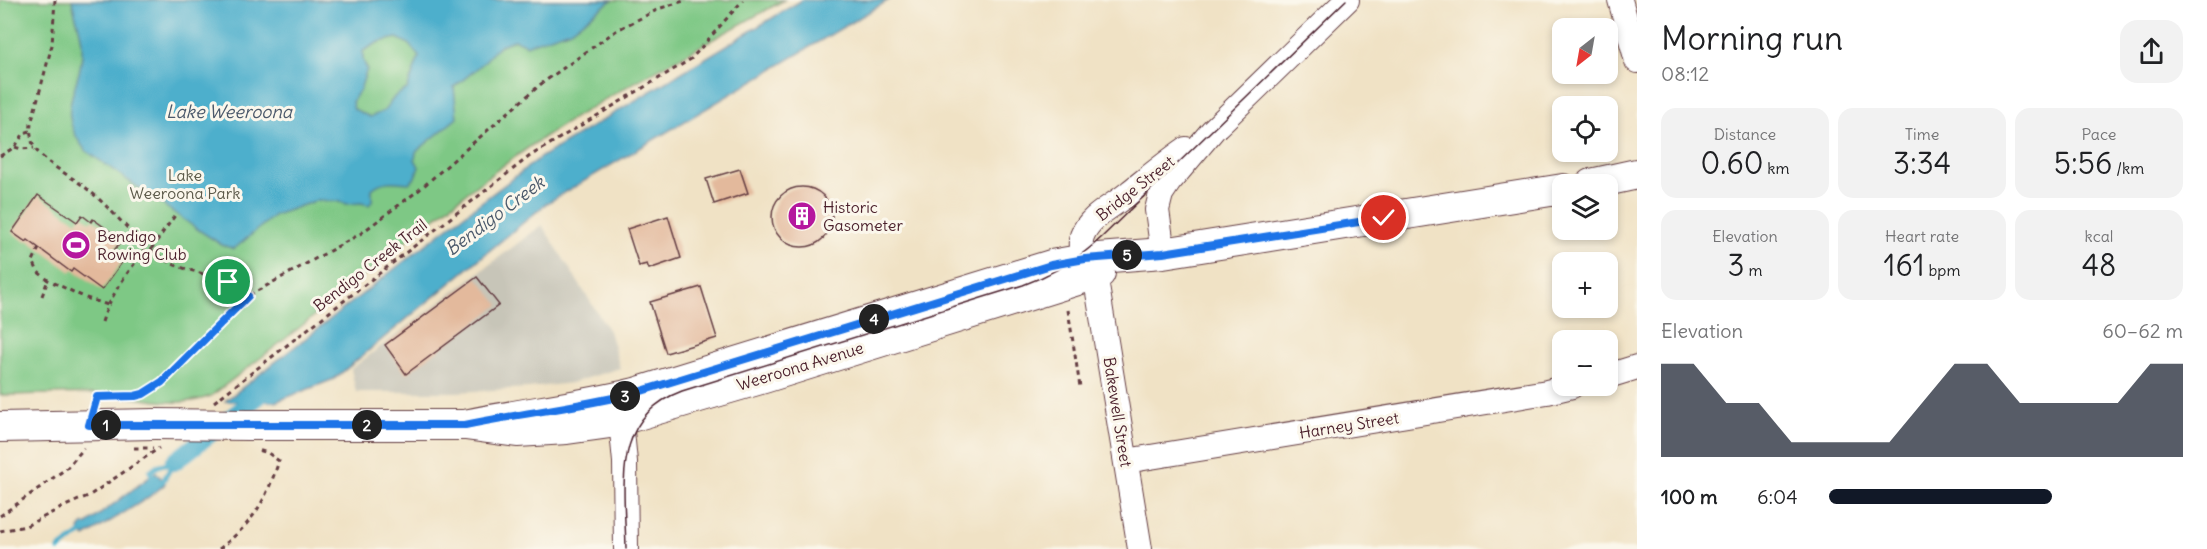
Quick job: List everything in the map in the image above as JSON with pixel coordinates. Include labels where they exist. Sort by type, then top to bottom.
[{"type":"main road","points":[[1618,178],[1637,174]]},
{"type":"main road","name":"Weeroona Avenue","points":[[4,428],[87,436],[160,433],[249,437],[465,425],[521,413],[619,409],[1030,271],[1090,267],[1163,253],[1552,191]]},
{"type":"street","name":"Bridge Street","points":[[1163,253],[1157,215],[1159,200],[1169,182],[1213,130],[1347,0]]},
{"type":"street","points":[[1620,0],[1637,62]]},
{"type":"street","name":"Bridge Street","points":[[1090,267],[1080,242],[1090,222],[1130,193],[1159,168],[1213,130]]},
{"type":"street","name":"Bakewell Street","points":[[1090,267],[1140,549]]},
{"type":"street","points":[[1618,373],[1637,367]]},
{"type":"street","name":"Harney Street","points":[[1126,461],[1552,391]]},
{"type":"street","points":[[619,409],[625,462],[626,549]]},
{"type":"path","points":[[55,0],[52,45],[30,131],[34,147],[45,158],[91,192],[149,248],[170,262],[228,282],[248,296]]},
{"type":"path","points":[[0,516],[67,468],[87,436],[97,397],[135,396],[152,389],[162,382],[248,296],[360,234],[420,190],[541,84],[617,30],[662,8],[687,0]]},
{"type":"path","name":"Bendigo Creek Trail","points":[[208,407],[523,161],[691,59],[743,0]]},
{"type":"path","points":[[0,156],[15,147],[24,133],[30,131]]},
{"type":"path","points":[[15,147],[21,149],[34,147]]},
{"type":"path","points":[[102,322],[108,305],[131,267],[176,214]]},
{"type":"path","points":[[39,248],[33,257],[38,272],[48,280],[86,298],[108,305]]},
{"type":"path","points":[[42,296],[48,280]]},
{"type":"path","points":[[1068,310],[1080,387]]},
{"type":"path","points":[[0,531],[26,526],[90,495],[149,456],[160,433]]},
{"type":"path","points":[[219,549],[239,532],[257,511],[269,490],[279,461],[261,450],[249,437]]},
{"type":"shaded area","points":[[542,225],[609,331],[620,368],[571,383],[529,388],[457,392],[356,392],[351,369]]},
{"type":"green space","name":"Lake Weeroona Park","points":[[0,0],[784,0],[633,83],[573,118],[517,155],[211,396],[184,402],[170,402],[89,393],[0,395]]},
{"type":"water","name":"Lake Weeroona","points":[[72,0],[612,0],[571,30],[526,45],[515,40],[497,48],[481,65],[454,87],[457,118],[416,152],[415,159],[419,167],[414,179],[409,183],[389,182],[376,186],[372,189],[372,201],[369,205],[315,201],[275,215],[234,249],[222,245],[200,231],[85,150],[75,135],[70,121],[70,109],[79,74],[82,46]],"holes":[[[397,38],[409,44],[419,57],[407,89],[395,96],[384,111],[370,117],[354,109],[352,102],[360,90],[367,69],[363,60],[363,51],[379,42]]]},
{"type":"water","points":[[802,0],[889,0],[547,203],[334,379],[275,402],[224,402],[541,157]]},
{"type":"water","points":[[156,472],[165,483],[163,486],[85,537],[79,529],[84,524],[86,525]]},
{"type":"pier","points":[[221,402],[275,402],[271,405],[224,405]]},
{"type":"building","points":[[740,169],[748,193],[714,204],[706,179]]},
{"type":"building","name":"Historic Gasometer","points":[[796,187],[808,187],[824,195],[830,205],[832,217],[830,229],[824,239],[808,247],[796,247],[780,239],[772,223],[772,211],[780,195]]},
{"type":"building","name":"Bendigo Rowing Club","points":[[38,195],[77,222],[82,215],[91,222],[93,219],[122,240],[112,253],[123,261],[102,290],[73,269],[71,272],[28,240],[26,242],[12,232]]},
{"type":"building","points":[[668,216],[681,258],[649,269],[647,264],[639,266],[627,229]]},
{"type":"building","points":[[477,277],[499,305],[406,374],[385,345]]},
{"type":"building","points":[[701,287],[717,338],[666,353],[650,302]]},
{"type":"waterway","name":"Bendigo Creek","points":[[174,462],[269,388]]},
{"type":"waterway","name":"Bendigo Creek","points":[[153,478],[150,471],[160,465],[174,462]]},
{"type":"waterway","name":"Bendigo Creek","points":[[156,483],[163,481],[174,462]]},
{"type":"waterway","name":"Bendigo Creek","points":[[59,549],[87,529]]},
{"type":"tram line","points":[[626,549],[624,479],[627,457],[632,437],[643,418],[659,403],[682,391],[1023,285],[1065,265],[1102,237],[1346,0]]},
{"type":"place","name":"Historic Gasometer","points":[[802,216]]},
{"type":"place","name":"Bendigo Rowing Club","points":[[76,245]]},
{"type":"route","points":[[228,282],[248,296],[162,382],[152,389],[135,396],[97,397],[89,425],[465,425],[635,393],[1051,265],[1122,255],[1163,253],[1384,218]]}]
